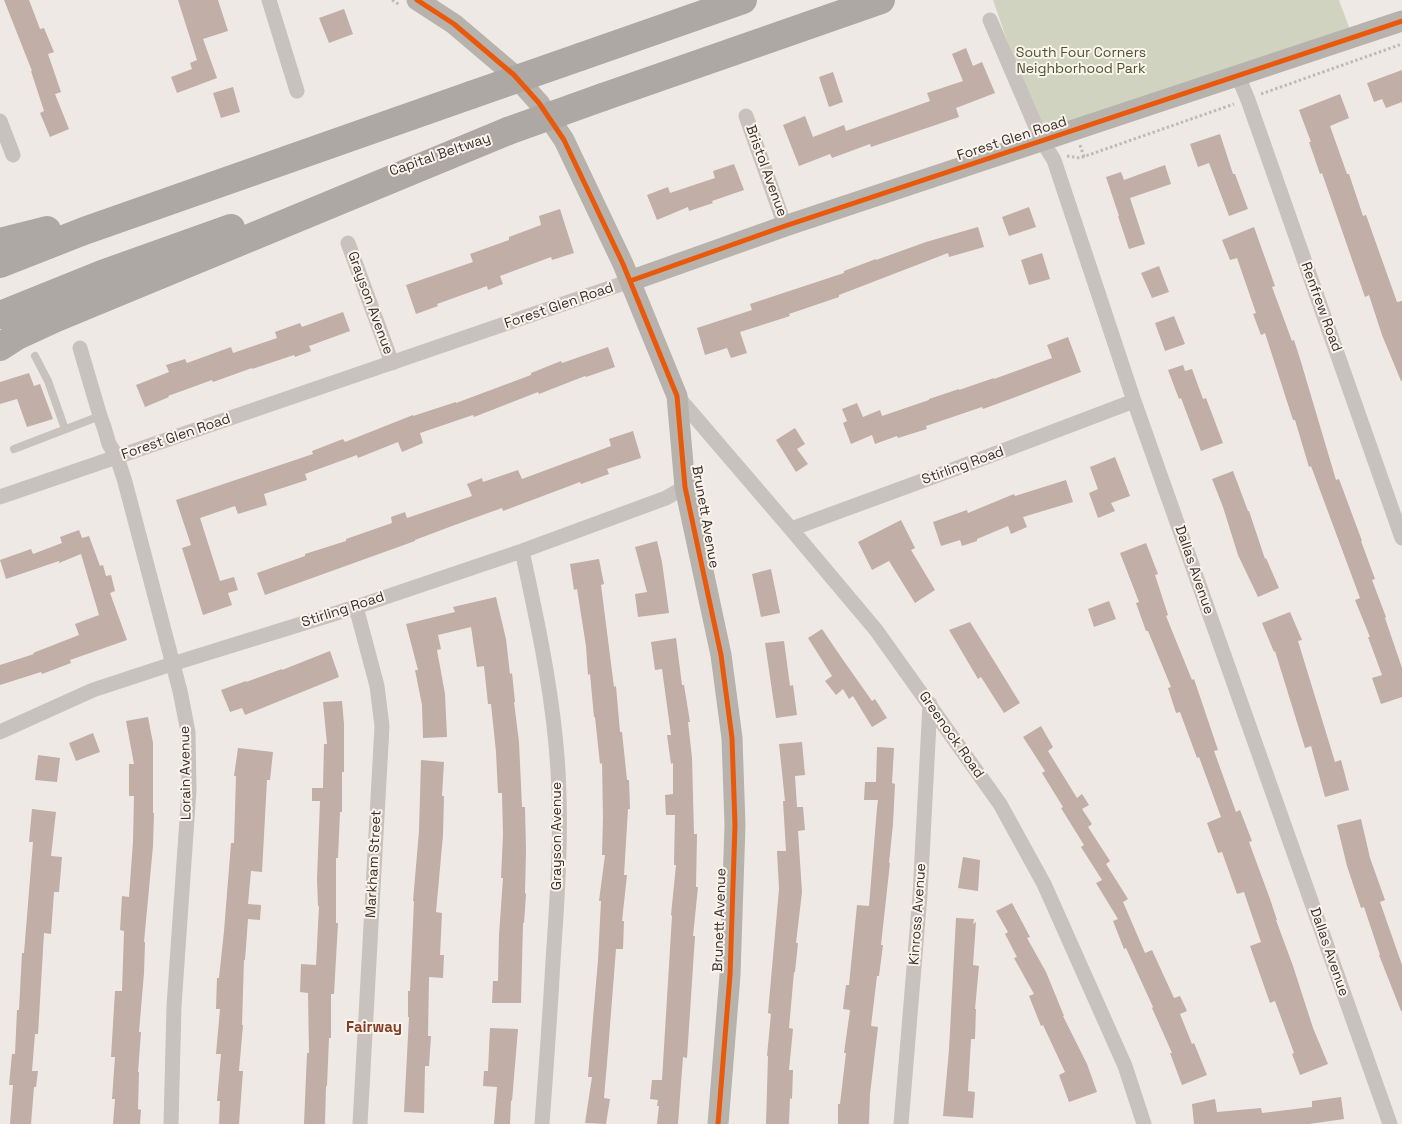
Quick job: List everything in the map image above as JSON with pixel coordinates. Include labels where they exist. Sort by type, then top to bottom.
[{"type":"highway","points":[[0,264],[84,231],[743,0]]},
{"type":"highway","name":"Capital Beltway","points":[[0,315],[111,270],[881,0]]},
{"type":"highway","points":[[0,347],[17,336],[56,318],[508,131]]},
{"type":"highway","points":[[0,242],[186,195]]},
{"type":"street","points":[[269,0],[297,91]]},
{"type":"street","name":"Brunett Avenue","points":[[417,0],[454,24],[514,75],[539,103],[564,140],[630,281],[677,396],[685,487],[721,655],[732,748],[736,825],[730,974],[718,1124]]},
{"type":"street","name":"Dallas Avenue","points":[[990,20],[1042,141],[1054,160],[1134,401],[1390,1124]]},
{"type":"street","name":"Forest Glen Road","points":[[0,497],[785,226],[1402,21]]},
{"type":"street","name":"Renfrew Road","points":[[1238,76],[1402,538]]},
{"type":"street","name":"Bristol Avenue","points":[[746,116],[785,226]]},
{"type":"street","points":[[0,121],[13,155]]},
{"type":"street","name":"Grayson Avenue","points":[[348,243],[392,363]]},
{"type":"street","name":"Lorain Avenue","points":[[80,348],[109,444],[118,457],[180,691],[188,732],[190,790],[174,1006],[171,1124]]},
{"type":"street","name":"Greenock Road","points":[[677,396],[876,630],[1000,804],[1044,884],[1125,1066],[1144,1124]]},
{"type":"street","name":"Stirling Road","points":[[791,528],[1134,401]]},
{"type":"street","name":"Stirling Road","points":[[0,732],[94,690],[356,607],[522,551],[666,498],[685,487]]},
{"type":"street","name":"Grayson Avenue","points":[[522,551],[547,675],[556,745],[558,798],[560,869],[542,1124]]},
{"type":"street","name":"Markham Street","points":[[356,607],[377,686],[382,726],[360,1124]]},
{"type":"street","name":"Kinross Avenue","points":[[902,1124],[920,895],[930,704]]},
{"type":"lane","points":[[35,356],[48,381],[65,429]]},
{"type":"lane","points":[[14,448],[100,416]]},
{"type":"path","points":[[1054,160],[1066,156],[1080,158],[1402,44]]},
{"type":"green space","name":"South Four Corners Neighborhood Park","points":[[993,0],[1339,0],[1350,30],[1042,141]]},
{"type":"building","points":[[4,0],[29,0],[40,29],[44,28],[54,52],[48,54],[61,92],[55,94],[69,129],[50,137],[40,113],[44,111],[32,71]]},
{"type":"building","points":[[178,0],[218,0],[228,31],[203,39],[217,78],[177,93],[171,77],[192,69],[190,63],[197,60]]},
{"type":"building","points":[[344,9],[353,34],[329,43],[319,18]]},
{"type":"building","points":[[966,48],[973,66],[982,62],[995,93],[956,108],[959,117],[871,147],[870,144],[832,158],[830,154],[799,166],[783,125],[805,116],[813,137],[844,125],[846,131],[930,101],[927,93],[963,81],[952,54]]},
{"type":"building","points":[[1402,70],[1402,102],[1386,108],[1382,99],[1374,102],[1367,83]]},
{"type":"building","points":[[833,72],[843,102],[829,107],[819,77]]},
{"type":"building","points":[[233,87],[240,112],[221,118],[213,93]]},
{"type":"building","points":[[1340,94],[1349,118],[1330,126],[1363,216],[1366,215],[1397,302],[1402,301],[1402,381],[1382,335],[1369,295],[1365,297],[1299,110]]},
{"type":"building","points":[[1220,134],[1233,174],[1235,174],[1248,209],[1229,216],[1209,163],[1198,167],[1190,144]]},
{"type":"building","points":[[734,164],[744,190],[689,211],[688,207],[657,220],[647,195],[668,187],[670,193],[715,178],[713,171]]},
{"type":"building","points":[[1165,165],[1171,184],[1130,198],[1145,244],[1129,249],[1106,177],[1121,172],[1124,180]]},
{"type":"building","points":[[1029,207],[1036,227],[1009,236],[1002,217]]},
{"type":"building","points":[[560,209],[574,253],[552,260],[551,257],[500,276],[503,284],[488,290],[487,286],[437,304],[438,306],[416,314],[406,285],[473,262],[470,254],[509,240],[509,237],[541,225],[539,216]]},
{"type":"building","points":[[978,227],[984,247],[949,257],[948,253],[839,295],[839,297],[789,314],[790,316],[740,332],[747,353],[731,358],[727,348],[705,355],[697,328],[752,310],[750,304],[844,273],[844,271],[926,242]]},
{"type":"building","points":[[1254,227],[1275,286],[1272,287],[1292,341],[1294,340],[1336,480],[1339,479],[1362,541],[1375,579],[1372,580],[1402,668],[1402,697],[1381,704],[1372,678],[1382,675],[1368,637],[1370,637],[1355,600],[1360,598],[1311,466],[1309,467],[1265,333],[1261,335],[1253,314],[1256,313],[1237,258],[1230,260],[1222,240]]},
{"type":"building","points":[[1042,253],[1050,279],[1029,285],[1021,260]]},
{"type":"building","points":[[1159,266],[1169,292],[1152,298],[1141,273]]},
{"type":"building","points":[[343,312],[350,331],[309,346],[311,351],[252,368],[213,382],[212,380],[168,396],[145,407],[136,385],[169,372],[166,365],[185,359],[187,363],[231,347],[233,353],[277,338],[275,332],[300,323],[302,327]]},
{"type":"building","points":[[1174,316],[1185,344],[1165,351],[1155,323]]},
{"type":"building","points":[[1068,337],[1081,372],[983,409],[982,407],[926,426],[927,429],[898,438],[897,436],[875,444],[872,435],[851,444],[843,423],[847,421],[842,409],[857,403],[863,417],[880,410],[882,416],[1052,358],[1047,345]]},
{"type":"building","points":[[608,347],[615,367],[585,376],[539,394],[538,392],[474,417],[473,415],[420,433],[423,443],[402,452],[398,442],[358,458],[357,455],[305,474],[307,480],[264,494],[267,505],[238,514],[235,506],[200,518],[220,581],[234,577],[238,590],[228,593],[232,605],[203,615],[182,548],[191,545],[176,500],[313,454],[312,451],[343,439],[345,442],[413,415],[456,403],[531,375],[531,373],[561,361],[562,363]]},
{"type":"building","points":[[1183,365],[1185,371],[1192,369],[1203,399],[1206,398],[1223,443],[1201,451],[1168,370]]},
{"type":"building","points":[[29,373],[34,386],[40,384],[53,419],[27,427],[17,399],[0,404],[0,382]]},
{"type":"building","points":[[795,428],[805,444],[797,449],[808,464],[796,472],[776,440]]},
{"type":"building","points":[[633,431],[641,458],[607,469],[609,474],[581,484],[580,482],[503,511],[502,508],[265,595],[257,573],[392,523],[391,517],[405,512],[407,518],[472,496],[467,484],[482,478],[483,482],[518,470],[522,479],[611,446],[609,439]]},
{"type":"building","points":[[1115,457],[1130,496],[1111,503],[1115,511],[1098,518],[1089,493],[1098,489],[1090,467]]},
{"type":"building","points":[[1233,471],[1265,559],[1279,588],[1258,597],[1238,555],[1212,479]]},
{"type":"building","points":[[1066,480],[1073,502],[1023,517],[1027,527],[1011,534],[1008,526],[962,546],[960,540],[941,546],[933,522],[967,510],[968,513],[1014,494],[1015,496]]},
{"type":"building","points":[[901,520],[915,548],[911,550],[935,590],[915,603],[889,561],[872,570],[858,542]]},
{"type":"building","points":[[79,530],[82,538],[89,536],[100,566],[103,565],[106,576],[111,575],[115,591],[110,593],[127,640],[70,660],[71,663],[42,674],[41,672],[0,685],[0,665],[34,654],[79,635],[75,624],[99,615],[81,554],[59,563],[59,561],[6,579],[0,560],[31,549],[33,554],[62,543],[60,537]]},
{"type":"building","points":[[657,541],[669,613],[638,617],[635,594],[647,592],[635,547]]},
{"type":"building","points":[[1146,543],[1158,574],[1155,575],[1168,615],[1166,616],[1192,680],[1194,679],[1218,750],[1214,751],[1236,812],[1240,810],[1252,841],[1249,842],[1313,1028],[1328,1064],[1300,1075],[1275,1001],[1270,1003],[1250,946],[1261,942],[1244,892],[1237,894],[1222,852],[1218,853],[1207,823],[1221,817],[1180,712],[1176,713],[1168,688],[1171,687],[1148,631],[1146,631],[1136,603],[1139,602],[1120,553]]},
{"type":"building","points":[[599,559],[604,584],[601,585],[614,687],[616,686],[620,732],[622,732],[627,780],[629,780],[630,809],[628,809],[624,875],[627,875],[622,921],[624,921],[623,949],[616,949],[604,1098],[610,1099],[606,1124],[585,1123],[592,1077],[588,1077],[598,960],[601,901],[599,901],[605,855],[602,855],[602,763],[600,764],[590,674],[588,675],[586,646],[577,589],[574,590],[570,564]]},
{"type":"building","points":[[771,569],[780,613],[761,617],[752,574]]},
{"type":"building","points":[[496,597],[506,639],[510,674],[512,673],[519,742],[522,807],[525,807],[526,894],[523,923],[521,1003],[492,1003],[493,981],[498,981],[503,835],[502,793],[498,793],[491,704],[488,704],[484,666],[477,667],[471,627],[438,635],[441,649],[437,650],[445,694],[447,737],[423,738],[422,705],[415,670],[418,670],[406,624],[455,612],[453,607]]},
{"type":"building","points":[[1109,601],[1116,619],[1094,627],[1088,609]]},
{"type":"building","points":[[1290,612],[1302,640],[1298,641],[1335,762],[1341,760],[1349,790],[1325,797],[1311,746],[1305,748],[1275,651],[1262,623]]},
{"type":"building","points":[[970,622],[1020,703],[1004,713],[981,677],[978,679],[949,630]]},
{"type":"building","points":[[822,629],[872,701],[875,699],[887,718],[872,727],[853,696],[849,699],[843,689],[836,695],[825,681],[832,676],[808,638]]},
{"type":"building","points":[[676,638],[682,685],[684,685],[690,722],[688,722],[692,758],[694,834],[697,834],[696,887],[698,887],[693,936],[695,936],[687,1058],[683,1057],[678,1124],[657,1124],[658,1100],[650,1099],[652,1080],[662,1080],[671,915],[676,865],[674,865],[675,815],[666,815],[665,795],[673,794],[673,763],[671,764],[667,735],[671,735],[662,669],[655,670],[651,642]]},
{"type":"building","points":[[784,641],[790,686],[793,685],[797,715],[776,718],[765,643]]},
{"type":"building","points":[[330,651],[339,677],[245,715],[242,708],[230,712],[221,690],[282,670]]},
{"type":"building","points":[[342,701],[344,772],[342,772],[342,812],[340,812],[338,858],[336,858],[336,923],[338,923],[334,994],[331,994],[331,1038],[329,1038],[325,1124],[304,1124],[307,1053],[309,1053],[308,993],[300,992],[301,964],[316,965],[319,906],[317,879],[320,801],[312,801],[312,788],[323,788],[324,744],[327,744],[323,702]]},
{"type":"building","points":[[148,717],[153,743],[154,813],[139,1032],[141,1032],[138,1072],[138,1109],[141,1110],[140,1124],[113,1124],[115,1099],[112,1099],[115,1057],[111,1057],[115,991],[122,991],[124,931],[120,930],[122,896],[129,897],[133,842],[134,796],[129,796],[129,764],[134,764],[126,721]]},
{"type":"building","points":[[1041,726],[1053,747],[1048,751],[1077,798],[1082,794],[1089,805],[1082,809],[1092,824],[1088,827],[1110,861],[1106,864],[1128,899],[1123,902],[1145,953],[1152,950],[1174,998],[1180,996],[1187,1011],[1180,1014],[1207,1075],[1182,1085],[1170,1053],[1172,1053],[1153,1007],[1126,948],[1124,949],[1113,921],[1118,919],[1096,883],[1102,880],[1081,847],[1084,845],[1042,773],[1045,771],[1023,737]]},
{"type":"building","points":[[93,733],[100,752],[76,761],[69,743]]},
{"type":"building","points":[[802,742],[805,775],[795,776],[797,807],[803,807],[805,830],[798,831],[802,892],[789,1028],[793,1029],[789,1070],[793,1070],[792,1099],[790,1098],[789,1124],[766,1124],[767,1056],[771,1014],[768,1013],[779,889],[777,851],[786,851],[783,801],[785,801],[779,744]]},
{"type":"building","points":[[877,747],[894,748],[892,783],[895,784],[890,863],[881,945],[883,945],[871,1026],[878,1027],[870,1094],[869,1124],[838,1124],[838,1104],[840,1104],[850,1010],[843,1009],[846,985],[849,985],[857,905],[869,906],[878,800],[864,800],[865,782],[876,782]]},
{"type":"building","points":[[238,748],[273,752],[270,780],[267,780],[262,872],[251,871],[248,904],[261,905],[260,920],[248,919],[244,960],[243,1025],[239,1071],[243,1071],[239,1124],[219,1124],[220,1101],[217,1101],[221,1054],[216,1054],[220,1009],[216,1009],[217,978],[219,978],[224,931],[231,843],[234,843],[236,776],[234,776]]},
{"type":"building","points":[[38,755],[60,758],[57,782],[35,780]]},
{"type":"building","points":[[421,760],[444,762],[442,796],[444,796],[443,835],[436,912],[442,913],[440,955],[444,955],[443,978],[429,977],[428,1036],[431,1036],[429,1066],[425,1066],[424,1113],[404,1112],[409,1017],[408,991],[410,991]]},
{"type":"building","points":[[32,809],[56,812],[51,856],[62,857],[59,892],[54,892],[51,934],[44,933],[38,1034],[35,1034],[32,1071],[38,1071],[36,1087],[34,1087],[31,1124],[10,1124],[13,1085],[9,1085],[12,1054],[15,1054],[22,953],[24,953],[33,842],[29,842]]},
{"type":"building","points":[[1361,819],[1370,858],[1385,900],[1380,902],[1402,965],[1402,1011],[1379,955],[1364,907],[1361,908],[1347,866],[1337,825]]},
{"type":"building","points":[[963,857],[980,860],[978,891],[958,888]]},
{"type":"building","points":[[1012,903],[1030,937],[1027,938],[1046,972],[1063,1016],[1087,1064],[1097,1092],[1069,1102],[1059,1075],[1065,1072],[1043,1025],[1041,1026],[1029,996],[1034,994],[1014,958],[1017,957],[1005,934],[1008,932],[996,911]]},
{"type":"building","points":[[956,918],[974,919],[973,924],[976,922],[973,965],[979,966],[975,1009],[975,1039],[971,1039],[968,1091],[975,1092],[973,1118],[943,1116],[949,1050]]},
{"type":"building","points":[[490,1028],[518,1029],[510,1124],[494,1124],[497,1087],[483,1086],[484,1071],[488,1071]]},
{"type":"building","points":[[1341,1097],[1344,1119],[1309,1124],[1194,1124],[1192,1104],[1215,1099],[1217,1112],[1261,1108],[1262,1113],[1312,1107],[1312,1101]]},
{"type":"cycle path","points":[[417,0],[454,24],[514,75],[539,103],[564,140],[623,264],[677,396],[685,487],[721,655],[732,738],[735,825],[730,975],[718,1124]]},
{"type":"cycle path","points":[[630,281],[785,226],[1402,21]]},
{"type":"district","name":"Fairway","points":[[374,1028]]}]
